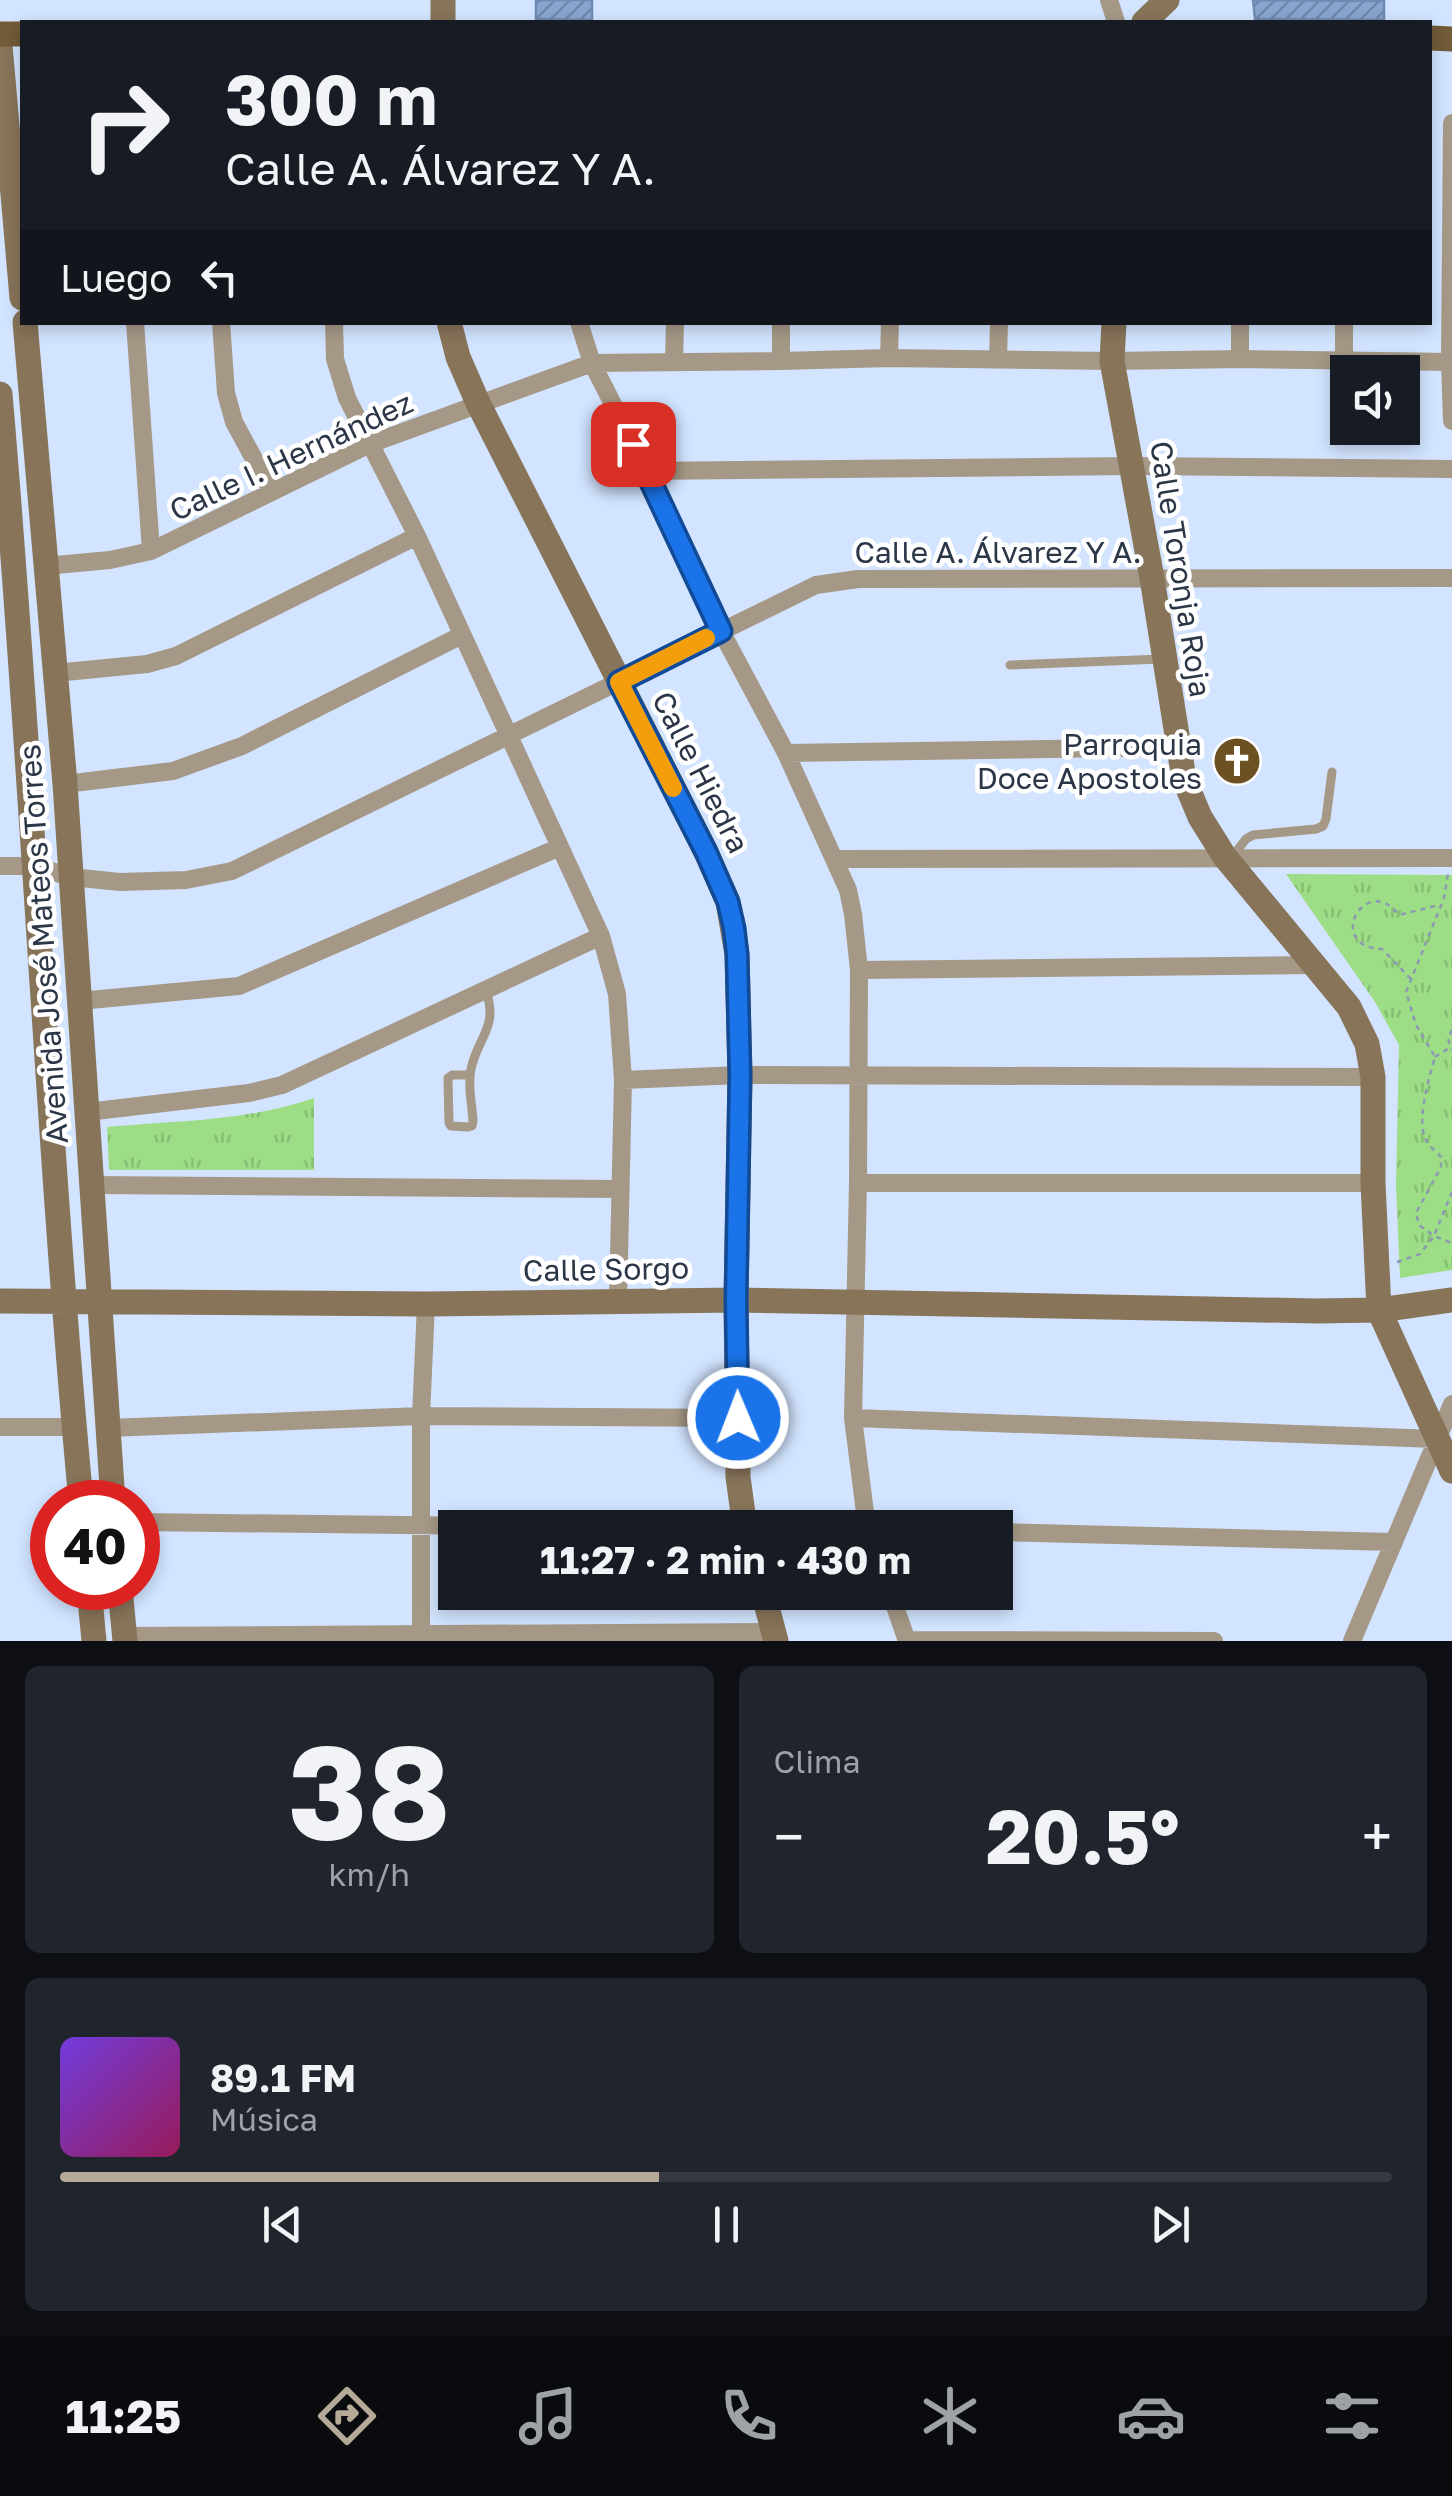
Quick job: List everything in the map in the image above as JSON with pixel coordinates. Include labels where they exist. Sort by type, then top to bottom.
[{"type":"street","points":[[1146,20],[1167,0]]},
{"type":"street","points":[[0,45],[6,181],[20,283]]},
{"type":"street","points":[[1452,123],[1452,421]]},
{"type":"street","name":"Avenida José Mateos Torres","points":[[25,325],[72,876],[112,1480]]},
{"type":"street","points":[[135,325],[151,551]]},
{"type":"street","points":[[220,325],[226,392],[234,422],[272,492]]},
{"type":"street","points":[[334,325],[336,359],[346,398],[416,536],[601,936],[617,994],[623,1080],[618,1301]]},
{"type":"street","name":"Calle Hiedra","points":[[449,325],[478,404],[728,902],[737,954],[740,1075],[736,1300],[738,1477],[743,1510]]},
{"type":"street","points":[[580,325],[592,362],[721,631],[786,752],[848,890],[858,970],[853,1418],[865,1510]]},
{"type":"street","points":[[674,362],[675,325]]},
{"type":"street","points":[[781,362],[782,325]]},
{"type":"street","points":[[889,358],[890,325]]},
{"type":"street","points":[[998,360],[999,325]]},
{"type":"street","name":"Calle Toronja Roja","points":[[1114,325],[1112,361],[1152,578],[1177,747],[1190,797],[1228,857],[1349,1007],[1366,1044],[1373,1077],[1372,1183],[1379,1310],[1452,1472]]},
{"type":"street","points":[[1240,325],[1240,359]]},
{"type":"street","points":[[1344,325],[1344,355]]},
{"type":"street","name":"Calle I. Hernández","points":[[46,566],[110,560],[151,551],[370,444],[592,362],[889,358],[1330,362]]},
{"type":"street","name":"Calle I. Hernández","points":[[1420,362],[1451,362]]},
{"type":"street","name":"Avenida José Mateos Torres","points":[[0,394],[6,527],[34,866],[62,1300],[79,1480]]},
{"type":"street","points":[[647,471],[1132,466],[1452,469]]},
{"type":"street","points":[[6,527],[43,526]]},
{"type":"street","points":[[56,673],[147,664],[176,656],[416,536]]},
{"type":"street","name":"Calle A. Álvarez Y A.","points":[[0,866],[34,866],[120,882],[186,880],[232,871],[816,585],[840,580],[1452,578]]},
{"type":"street","points":[[65,784],[173,771],[242,746],[462,635]]},
{"type":"street","points":[[786,752],[1177,747]]},
{"type":"street","points":[[79,1001],[239,986],[560,847]]},
{"type":"street","points":[[834,859],[1450,858]]},
{"type":"street","points":[[87,1112],[249,1093],[282,1085],[601,936]]},
{"type":"street","points":[[858,970],[1316,965]]},
{"type":"street","points":[[623,1080],[740,1075],[1373,1077]]},
{"type":"street","points":[[858,1183],[1372,1183]]},
{"type":"street","points":[[92,1185],[620,1189]]},
{"type":"street","name":"Calle Sorgo","points":[[0,1300],[426,1304],[736,1300],[1298,1311],[1379,1310],[1452,1300]]},
{"type":"street","points":[[421,1638],[421,1416],[426,1304]]},
{"type":"street","points":[[1352,1641],[1452,1404]]},
{"type":"street","points":[[108,1428],[421,1416],[738,1418]]},
{"type":"street","points":[[853,1418],[1437,1439]]},
{"type":"street","points":[[0,1426],[74,1426]]},
{"type":"street","points":[[160,1522],[438,1525]]},
{"type":"street","points":[[1013,1532],[1394,1542]]},
{"type":"street","points":[[91,1610],[94,1641]]},
{"type":"street","points":[[122,1610],[124,1638],[775,1637],[768,1610]]},
{"type":"street","points":[[896,1610],[907,1641],[1214,1641]]},
{"type":"lane","points":[[1010,665],[1164,659]]},
{"type":"lane","points":[[1228,857],[1253,835],[1323,826],[1332,772]]},
{"type":"lane","points":[[470,1075],[448,1078],[452,1126],[472,1126],[472,1064],[491,1024],[486,990]]},
{"type":"path","points":[[1435,1057],[1416,1025],[1406,992],[1441,905],[1450,858]]},
{"type":"path","points":[[1446,888],[1452,894]]},
{"type":"path","points":[[1410,979],[1382,949],[1370,948],[1356,938],[1352,928],[1354,916],[1372,901],[1382,901],[1399,915],[1441,905]]},
{"type":"path","points":[[1452,1030],[1448,1039],[1451,1048],[1435,1057],[1424,1095],[1425,1141],[1440,1157],[1440,1166],[1416,1213],[1419,1225],[1452,1243]]},
{"type":"path","points":[[1377,1266],[1420,1254],[1434,1236],[1452,1192]]},
{"type":"green space","points":[[1286,874],[1452,875],[1452,1270],[1400,1278],[1396,1186],[1399,1045],[1375,1002]]},
{"type":"green space","points":[[314,1098],[314,1170],[109,1170],[107,1127],[238,1116]]},
{"type":"building","points":[[536,0],[592,0],[592,20],[536,19]]},
{"type":"building","points":[[1253,0],[1384,1],[1384,20],[1255,19]]},
{"type":"slow traffic","points":[[673,788],[619,682],[706,638]]},
{"type":"place","name":"Parroquia Doce Apostoles","points":[[1237,761]]},
{"type":"route","points":[[633,444],[721,631],[619,682],[706,852],[728,902],[734,928],[740,1075],[738,1418]]}]
